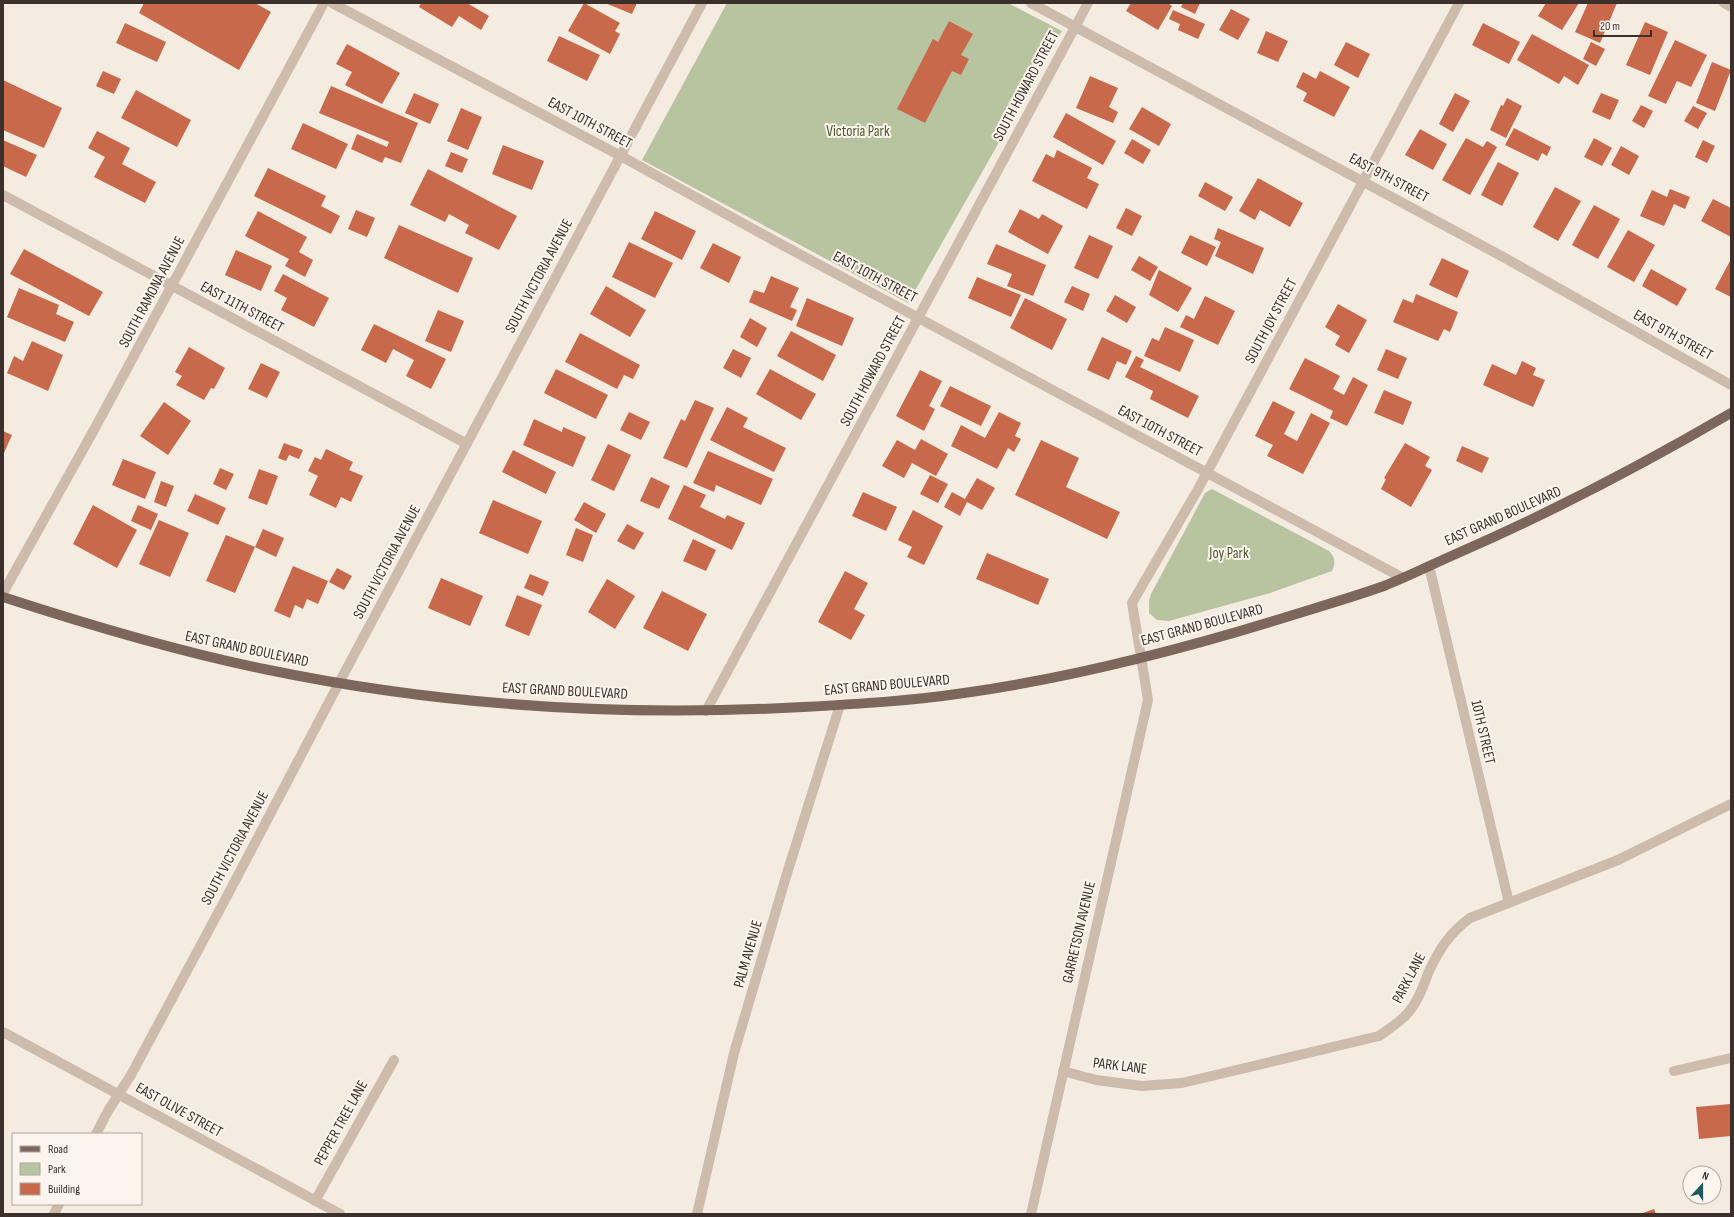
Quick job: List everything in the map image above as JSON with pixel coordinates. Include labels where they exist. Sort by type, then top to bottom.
[{"type":"main road","name":"EAST GRAND BOULEVARD","points":[[3,597],[163,646],[265,670],[339,683],[505,704],[606,710],[706,711],[840,705],[913,699],[999,688],[1141,657],[1260,625],[1365,592],[1403,578],[1576,499],[1658,456],[1731,414]]},
{"type":"street","name":"SOUTH RAMONA AVENUE","points":[[3,593],[172,286],[324,3]]},
{"type":"street","name":"EAST 10TH STREET","points":[[332,3],[620,155],[919,318],[1403,578]]},
{"type":"street","name":"SOUTH VICTORIA AVENUE","points":[[97,1133],[108,1111],[120,1095],[222,905],[702,3]]},
{"type":"street","name":"EAST 9TH STREET","points":[[1031,3],[1505,258],[1731,385]]},
{"type":"street","name":"SOUTH HOWARD STREET","points":[[706,711],[1088,3]]},
{"type":"street","name":"SOUTH JOY STREET","points":[[1141,657],[1132,603],[1207,473],[1459,3]]},
{"type":"street","points":[[1724,3],[1731,7]]},
{"type":"street","name":"EAST 11TH STREET","points":[[3,196],[467,444]]},
{"type":"street","name":"10TH STREET","points":[[1429,566],[1509,903]]},
{"type":"street","name":"GARRETSON AVENUE","points":[[1031,1214],[1148,700],[1141,657]]},
{"type":"street","name":"PALM AVENUE","points":[[697,1214],[734,1053],[788,870],[840,705]]},
{"type":"street","name":"PARK LANE","points":[[1063,1071],[1096,1080],[1142,1086],[1182,1083],[1379,1036],[1405,1017],[1420,996],[1430,970],[1442,947],[1453,931],[1470,918],[1618,860],[1731,804]]},
{"type":"street","name":"EAST OLIVE STREET","points":[[3,1032],[340,1214]]},
{"type":"street","points":[[1674,1071],[1731,1058]]},
{"type":"street","name":"PEPPER TREE LANE","points":[[315,1201],[394,1060]]},
{"type":"street","points":[[54,1214],[58,1205]]},
{"type":"green space","name":"Victoria Park","points":[[727,3],[1008,3],[1062,31],[908,303],[642,160]]},
{"type":"green space","name":"Joy Park","points":[[1212,489],[1329,551],[1334,560],[1332,571],[1270,593],[1169,621],[1157,620],[1149,613],[1149,601],[1151,594],[1205,493]]},
{"type":"building","points":[[144,3],[255,3],[271,12],[239,70],[139,13]]},
{"type":"building","points":[[421,3],[467,3],[489,16],[481,30],[459,16],[452,27],[419,7]]},
{"type":"building","points":[[584,3],[620,23],[615,31],[620,34],[610,54],[568,31]]},
{"type":"building","points":[[605,3],[637,3],[632,14]]},
{"type":"building","points":[[1131,3],[1168,3],[1172,6],[1158,30],[1126,11]]},
{"type":"building","points":[[1183,3],[1200,3],[1195,14],[1181,7]]},
{"type":"building","points":[[1546,3],[1579,3],[1562,30],[1538,16]]},
{"type":"building","points":[[1588,3],[1617,3],[1600,43],[1575,32]]},
{"type":"building","points":[[1231,9],[1250,19],[1238,40],[1219,30]]},
{"type":"building","points":[[1173,10],[1205,24],[1198,39],[1178,30],[1180,24],[1169,19]]},
{"type":"building","points":[[949,21],[973,34],[961,55],[969,59],[961,75],[952,71],[925,123],[897,109],[933,39],[938,42]]},
{"type":"building","points":[[1645,22],[1668,32],[1650,75],[1626,65]]},
{"type":"building","points":[[125,23],[166,42],[157,62],[116,43]]},
{"type":"building","points":[[1483,23],[1520,42],[1509,64],[1472,45]]},
{"type":"building","points":[[1266,31],[1288,41],[1278,62],[1257,53]]},
{"type":"building","points":[[1532,34],[1589,65],[1578,85],[1564,76],[1559,84],[1517,60]]},
{"type":"building","points":[[559,36],[600,55],[587,81],[547,61]]},
{"type":"building","points":[[1675,40],[1707,55],[1691,87],[1677,81],[1666,104],[1648,96]]},
{"type":"building","points":[[1346,42],[1370,54],[1358,78],[1334,65]]},
{"type":"building","points":[[1591,42],[1605,49],[1596,66],[1583,59]]},
{"type":"building","points":[[347,44],[400,73],[382,104],[345,85],[352,72],[336,64]]},
{"type":"building","points":[[1712,62],[1731,70],[1715,111],[1696,103]]},
{"type":"building","points":[[103,71],[121,79],[114,94],[96,86]]},
{"type":"building","points":[[1320,71],[1350,87],[1334,117],[1303,101],[1307,93],[1296,87],[1303,72],[1316,79]]},
{"type":"building","points":[[1090,76],[1118,88],[1109,107],[1118,112],[1113,123],[1076,108]]},
{"type":"building","points":[[3,80],[62,108],[44,148],[3,130]]},
{"type":"building","points":[[331,86],[418,123],[401,163],[385,157],[382,163],[351,149],[357,134],[387,147],[389,142],[319,113]]},
{"type":"building","points":[[136,90],[191,120],[177,147],[121,118]]},
{"type":"building","points":[[414,93],[439,104],[430,124],[405,113]]},
{"type":"building","points":[[1455,93],[1470,101],[1453,132],[1439,124]]},
{"type":"building","points":[[1601,93],[1619,100],[1610,120],[1592,112]]},
{"type":"building","points":[[1507,98],[1522,106],[1506,138],[1490,130],[1501,105],[1503,106]]},
{"type":"building","points":[[1641,105],[1653,111],[1644,128],[1632,121]]},
{"type":"building","points":[[1693,106],[1707,113],[1698,129],[1684,121]]},
{"type":"building","points":[[1142,107],[1171,124],[1159,146],[1129,129]]},
{"type":"building","points":[[461,108],[482,117],[468,150],[447,141]]},
{"type":"building","points":[[1066,113],[1116,141],[1103,165],[1053,137]]},
{"type":"building","points":[[303,123],[348,144],[336,169],[291,149]]},
{"type":"building","points":[[1514,128],[1551,147],[1547,156],[1542,153],[1538,161],[1505,145]]},
{"type":"building","points":[[1420,129],[1447,144],[1433,170],[1405,155]]},
{"type":"building","points":[[97,131],[130,148],[122,164],[156,182],[145,203],[94,177],[105,157],[88,148]]},
{"type":"building","points":[[1466,138],[1483,147],[1487,141],[1497,147],[1470,195],[1442,180]]},
{"type":"building","points":[[1594,138],[1612,148],[1602,166],[1584,157]]},
{"type":"building","points":[[1132,139],[1151,150],[1143,164],[1124,153]]},
{"type":"building","points":[[3,140],[37,155],[26,177],[3,166]]},
{"type":"building","points":[[1703,140],[1715,146],[1707,163],[1695,157]]},
{"type":"building","points":[[503,145],[544,161],[532,190],[492,174]]},
{"type":"building","points":[[1621,146],[1639,156],[1629,175],[1611,165]]},
{"type":"building","points":[[1057,150],[1092,168],[1087,178],[1099,184],[1087,209],[1032,181],[1046,154],[1054,158]]},
{"type":"building","points":[[451,152],[468,159],[462,173],[445,166]]},
{"type":"building","points":[[1498,162],[1519,173],[1502,206],[1481,195]]},
{"type":"building","points":[[268,168],[326,196],[321,206],[340,216],[331,234],[254,196]]},
{"type":"building","points":[[428,169],[517,216],[499,250],[465,233],[469,225],[449,214],[445,222],[410,205]]},
{"type":"building","points":[[1258,178],[1303,203],[1290,227],[1260,210],[1255,220],[1239,211]]},
{"type":"building","points":[[1205,182],[1233,197],[1225,211],[1198,196]]},
{"type":"building","points":[[1555,187],[1581,201],[1558,241],[1533,227]]},
{"type":"building","points":[[1670,189],[1690,197],[1685,209],[1674,204],[1664,226],[1640,216],[1652,190],[1667,197]]},
{"type":"building","points":[[1713,199],[1731,208],[1731,237],[1701,221]]},
{"type":"building","points":[[1594,205],[1620,219],[1598,259],[1572,245]]},
{"type":"building","points":[[1126,208],[1142,216],[1132,236],[1116,228]]},
{"type":"building","points":[[1020,209],[1039,219],[1042,214],[1063,226],[1048,254],[1008,232]]},
{"type":"building","points":[[356,210],[375,218],[367,237],[348,229]]},
{"type":"building","points":[[258,211],[307,237],[299,252],[313,260],[305,277],[285,266],[289,259],[245,236]]},
{"type":"building","points":[[655,211],[696,231],[682,260],[641,239]]},
{"type":"building","points":[[399,225],[473,258],[458,293],[384,258]]},
{"type":"building","points":[[1218,228],[1264,248],[1253,274],[1215,256],[1221,242],[1214,239]]},
{"type":"building","points":[[1628,230],[1655,245],[1634,282],[1607,267]]},
{"type":"building","points":[[1089,235],[1113,246],[1098,279],[1074,268]]},
{"type":"building","points":[[1190,235],[1216,247],[1207,266],[1181,253]]},
{"type":"building","points":[[629,242],[673,263],[655,298],[612,277]]},
{"type":"building","points":[[713,243],[741,257],[729,283],[700,268]]},
{"type":"building","points":[[996,244],[1046,265],[1033,296],[1007,286],[1012,274],[987,264]]},
{"type":"building","points":[[24,249],[103,292],[89,316],[10,274]]},
{"type":"building","points":[[236,250],[272,266],[261,291],[225,275]]},
{"type":"building","points":[[1139,256],[1158,267],[1150,281],[1131,270]]},
{"type":"building","points":[[1442,258],[1469,271],[1457,298],[1429,285]]},
{"type":"building","points":[[1731,259],[1731,297],[1715,289]]},
{"type":"building","points":[[1651,269],[1687,289],[1677,306],[1642,286]]},
{"type":"building","points":[[1159,270],[1192,288],[1178,312],[1149,295]]},
{"type":"building","points":[[283,274],[329,298],[314,327],[281,310],[287,298],[274,291]]},
{"type":"building","points":[[771,276],[799,288],[790,307],[797,310],[792,321],[749,302],[754,290],[764,293]]},
{"type":"building","points":[[977,277],[1021,295],[1011,317],[968,298]]},
{"type":"building","points":[[606,286],[646,310],[630,337],[590,314]]},
{"type":"building","points":[[1072,286],[1090,294],[1083,311],[1064,302]]},
{"type":"building","points":[[19,288],[59,305],[56,314],[74,322],[65,342],[7,317]]},
{"type":"building","points":[[1416,294],[1458,312],[1450,332],[1444,329],[1438,341],[1393,322],[1403,299],[1413,303]]},
{"type":"building","points":[[1115,295],[1136,307],[1127,323],[1106,311]]},
{"type":"building","points":[[1205,296],[1235,311],[1218,345],[1180,327],[1186,315],[1194,319]]},
{"type":"building","points":[[807,298],[854,318],[842,346],[796,326]]},
{"type":"building","points":[[1025,298],[1067,319],[1052,350],[1010,328]]},
{"type":"building","points":[[1338,304],[1367,320],[1349,353],[1335,345],[1340,336],[1325,327]]},
{"type":"building","points":[[438,310],[464,321],[451,352],[425,341]]},
{"type":"building","points":[[750,318],[767,328],[757,347],[740,337]]},
{"type":"building","points":[[374,324],[446,359],[431,389],[406,376],[414,360],[393,349],[386,363],[361,350]]},
{"type":"building","points":[[1165,327],[1194,340],[1180,372],[1144,356],[1152,338],[1159,341]]},
{"type":"building","points":[[791,331],[836,355],[823,381],[777,356]]},
{"type":"building","points":[[580,333],[640,365],[633,379],[624,375],[617,389],[565,362]]},
{"type":"building","points":[[1102,337],[1132,351],[1126,365],[1117,361],[1109,380],[1087,370]]},
{"type":"building","points":[[32,341],[63,355],[48,391],[7,373],[14,356],[23,361]]},
{"type":"building","points":[[189,347],[225,368],[214,389],[211,388],[204,400],[176,385],[182,376],[175,372]]},
{"type":"building","points":[[733,349],[751,358],[741,378],[723,368]]},
{"type":"building","points":[[1386,349],[1407,358],[1398,379],[1377,370]]},
{"type":"building","points":[[1136,356],[1144,360],[1140,367],[1199,396],[1188,418],[1150,399],[1153,391],[1125,377]]},
{"type":"building","points":[[1305,358],[1340,376],[1333,389],[1344,395],[1353,377],[1368,385],[1347,426],[1330,418],[1333,411],[1289,389]]},
{"type":"building","points":[[1522,361],[1536,368],[1533,375],[1545,380],[1533,407],[1483,385],[1492,364],[1516,375]]},
{"type":"building","points":[[261,363],[280,372],[267,398],[248,389]]},
{"type":"building","points":[[556,369],[608,395],[596,419],[544,393]]},
{"type":"building","points":[[770,369],[816,394],[801,420],[756,394]]},
{"type":"building","points":[[920,370],[942,381],[929,406],[935,409],[924,431],[896,416]]},
{"type":"building","points":[[950,386],[991,406],[981,426],[940,406]]},
{"type":"building","points":[[1384,390],[1412,402],[1403,425],[1374,413]]},
{"type":"building","points":[[695,400],[714,408],[687,468],[663,458],[681,419],[685,421]]},
{"type":"building","points":[[1273,401],[1295,412],[1284,434],[1297,441],[1311,413],[1330,423],[1303,474],[1267,456],[1273,445],[1255,436]]},
{"type":"building","points":[[164,402],[191,421],[168,455],[140,436]]},
{"type":"building","points":[[727,407],[748,418],[743,427],[786,448],[774,472],[710,440]]},
{"type":"building","points":[[629,412],[650,422],[641,440],[620,430]]},
{"type":"building","points":[[999,412],[1021,423],[1015,436],[1021,439],[1014,452],[1008,448],[997,469],[951,446],[961,425],[985,438]]},
{"type":"building","points":[[534,419],[562,432],[563,427],[586,437],[573,467],[523,445]]},
{"type":"building","points":[[3,431],[12,435],[3,455]]},
{"type":"building","points":[[921,439],[948,454],[936,476],[912,463],[904,478],[882,466],[897,440],[915,450]]},
{"type":"building","points":[[1041,440],[1079,458],[1066,487],[1120,512],[1107,539],[1015,495]]},
{"type":"building","points":[[284,443],[303,450],[299,459],[289,455],[286,461],[278,458]]},
{"type":"building","points":[[1405,443],[1430,457],[1425,466],[1432,470],[1411,507],[1381,489],[1386,479],[1384,478]]},
{"type":"building","points":[[608,444],[631,455],[614,491],[591,480]]},
{"type":"building","points":[[1462,446],[1489,458],[1482,473],[1456,461]]},
{"type":"building","points":[[326,449],[353,462],[349,470],[363,476],[351,502],[341,497],[336,508],[309,495],[318,476],[308,471],[315,457],[321,460]]},
{"type":"building","points":[[513,450],[556,472],[546,494],[502,472]]},
{"type":"building","points":[[708,451],[773,479],[761,505],[716,485],[714,492],[693,483]]},
{"type":"building","points":[[123,459],[156,472],[145,499],[112,485]]},
{"type":"building","points":[[220,468],[234,474],[226,490],[213,484]]},
{"type":"building","points":[[259,469],[278,476],[267,505],[248,498]]},
{"type":"building","points":[[930,475],[948,484],[938,503],[920,494]]},
{"type":"building","points":[[651,477],[670,486],[659,509],[640,501]]},
{"type":"building","points":[[977,478],[995,488],[982,510],[967,502],[960,516],[944,507],[952,492],[965,499]]},
{"type":"building","points":[[161,481],[174,486],[166,507],[154,502]]},
{"type":"building","points":[[684,485],[706,495],[700,507],[725,519],[727,515],[745,523],[732,550],[668,519]]},
{"type":"building","points":[[863,492],[897,507],[886,531],[852,516]]},
{"type":"building","points":[[195,494],[226,508],[218,525],[187,511]]},
{"type":"building","points":[[493,500],[542,521],[528,554],[479,533]]},
{"type":"building","points":[[584,502],[606,514],[596,533],[574,520]]},
{"type":"building","points":[[93,505],[137,530],[117,568],[73,544]]},
{"type":"building","points":[[138,505],[158,514],[151,530],[131,521]]},
{"type":"building","points":[[913,510],[943,526],[924,565],[907,557],[912,547],[898,540]]},
{"type":"building","points":[[159,520],[189,533],[170,577],[139,564]]},
{"type":"building","points":[[627,524],[644,533],[634,550],[617,541]]},
{"type":"building","points":[[576,528],[593,535],[583,562],[566,555]]},
{"type":"building","points":[[263,529],[284,538],[276,557],[255,547]]},
{"type":"building","points":[[226,535],[255,547],[235,593],[206,581]]},
{"type":"building","points":[[693,539],[716,550],[706,571],[683,561]]},
{"type":"building","points":[[987,553],[1049,579],[1038,605],[976,579]]},
{"type":"building","points":[[293,566],[328,581],[318,604],[307,599],[303,609],[295,605],[290,618],[274,611]]},
{"type":"building","points":[[337,568],[352,576],[344,590],[329,582]]},
{"type":"building","points":[[845,571],[868,583],[854,609],[865,615],[851,640],[818,622]]},
{"type":"building","points":[[530,574],[549,582],[543,596],[524,588]]},
{"type":"building","points":[[441,578],[483,596],[470,626],[428,608]]},
{"type":"building","points":[[607,579],[635,596],[615,629],[588,612]]},
{"type":"building","points":[[662,591],[707,614],[688,651],[643,628]]},
{"type":"building","points":[[517,595],[542,605],[529,636],[505,626]]},
{"type":"building","points":[[1731,1104],[1731,1136],[1699,1139],[1696,1107]]},
{"type":"building","points":[[1654,1209],[1656,1214],[1640,1214]]}]
